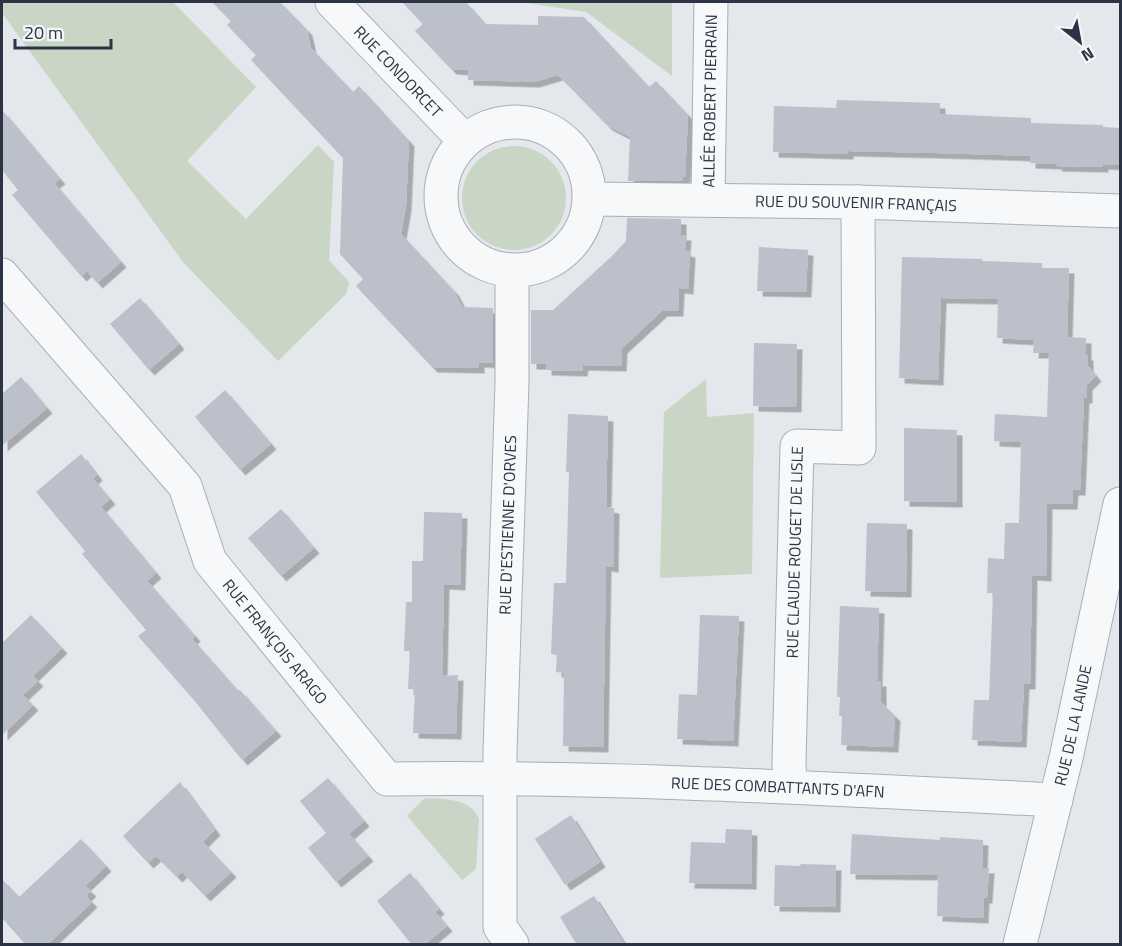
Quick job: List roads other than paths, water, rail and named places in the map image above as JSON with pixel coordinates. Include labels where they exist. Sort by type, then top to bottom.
[{"type":"street","name":"RUE CONDORCET","points":[[332,2],[465,141]]},
{"type":"street","name":"ALLÉE ROBERT PIERRAIN","points":[[708,200],[711,2]]},
{"type":"street","points":[[510,122],[535,124],[557,135],[575,152],[586,174],[590,199],[584,227],[566,251],[541,267],[512,272],[483,264],[460,247],[444,222],[440,193],[447,164],[465,141],[486,127],[510,122]]},
{"type":"street","name":"RUE DU SOUVENIR FRANÇAIS","points":[[590,199],[858,202],[1120,211]]},
{"type":"street","name":"RUE CLAUDE ROUGET DE LISLE","points":[[790,786],[797,446],[859,448],[858,202]]},
{"type":"street","name":"RUE D'ESTIENNE D'ORVES","points":[[501,777],[512,382],[512,272]]},
{"type":"street","name":"RUE FRANÇOIS ARAGO","points":[[2,275],[185,486],[210,561],[387,779],[501,777]]},
{"type":"street","name":"RUE DE LA LANDE","points":[[1020,945],[1056,800],[1120,504]]},
{"type":"street","points":[[501,777],[500,927],[512,945]]},
{"type":"street","name":"RUE DES COMBATTANTS D'AFN","points":[[501,777],[790,786],[1056,800]]}]
